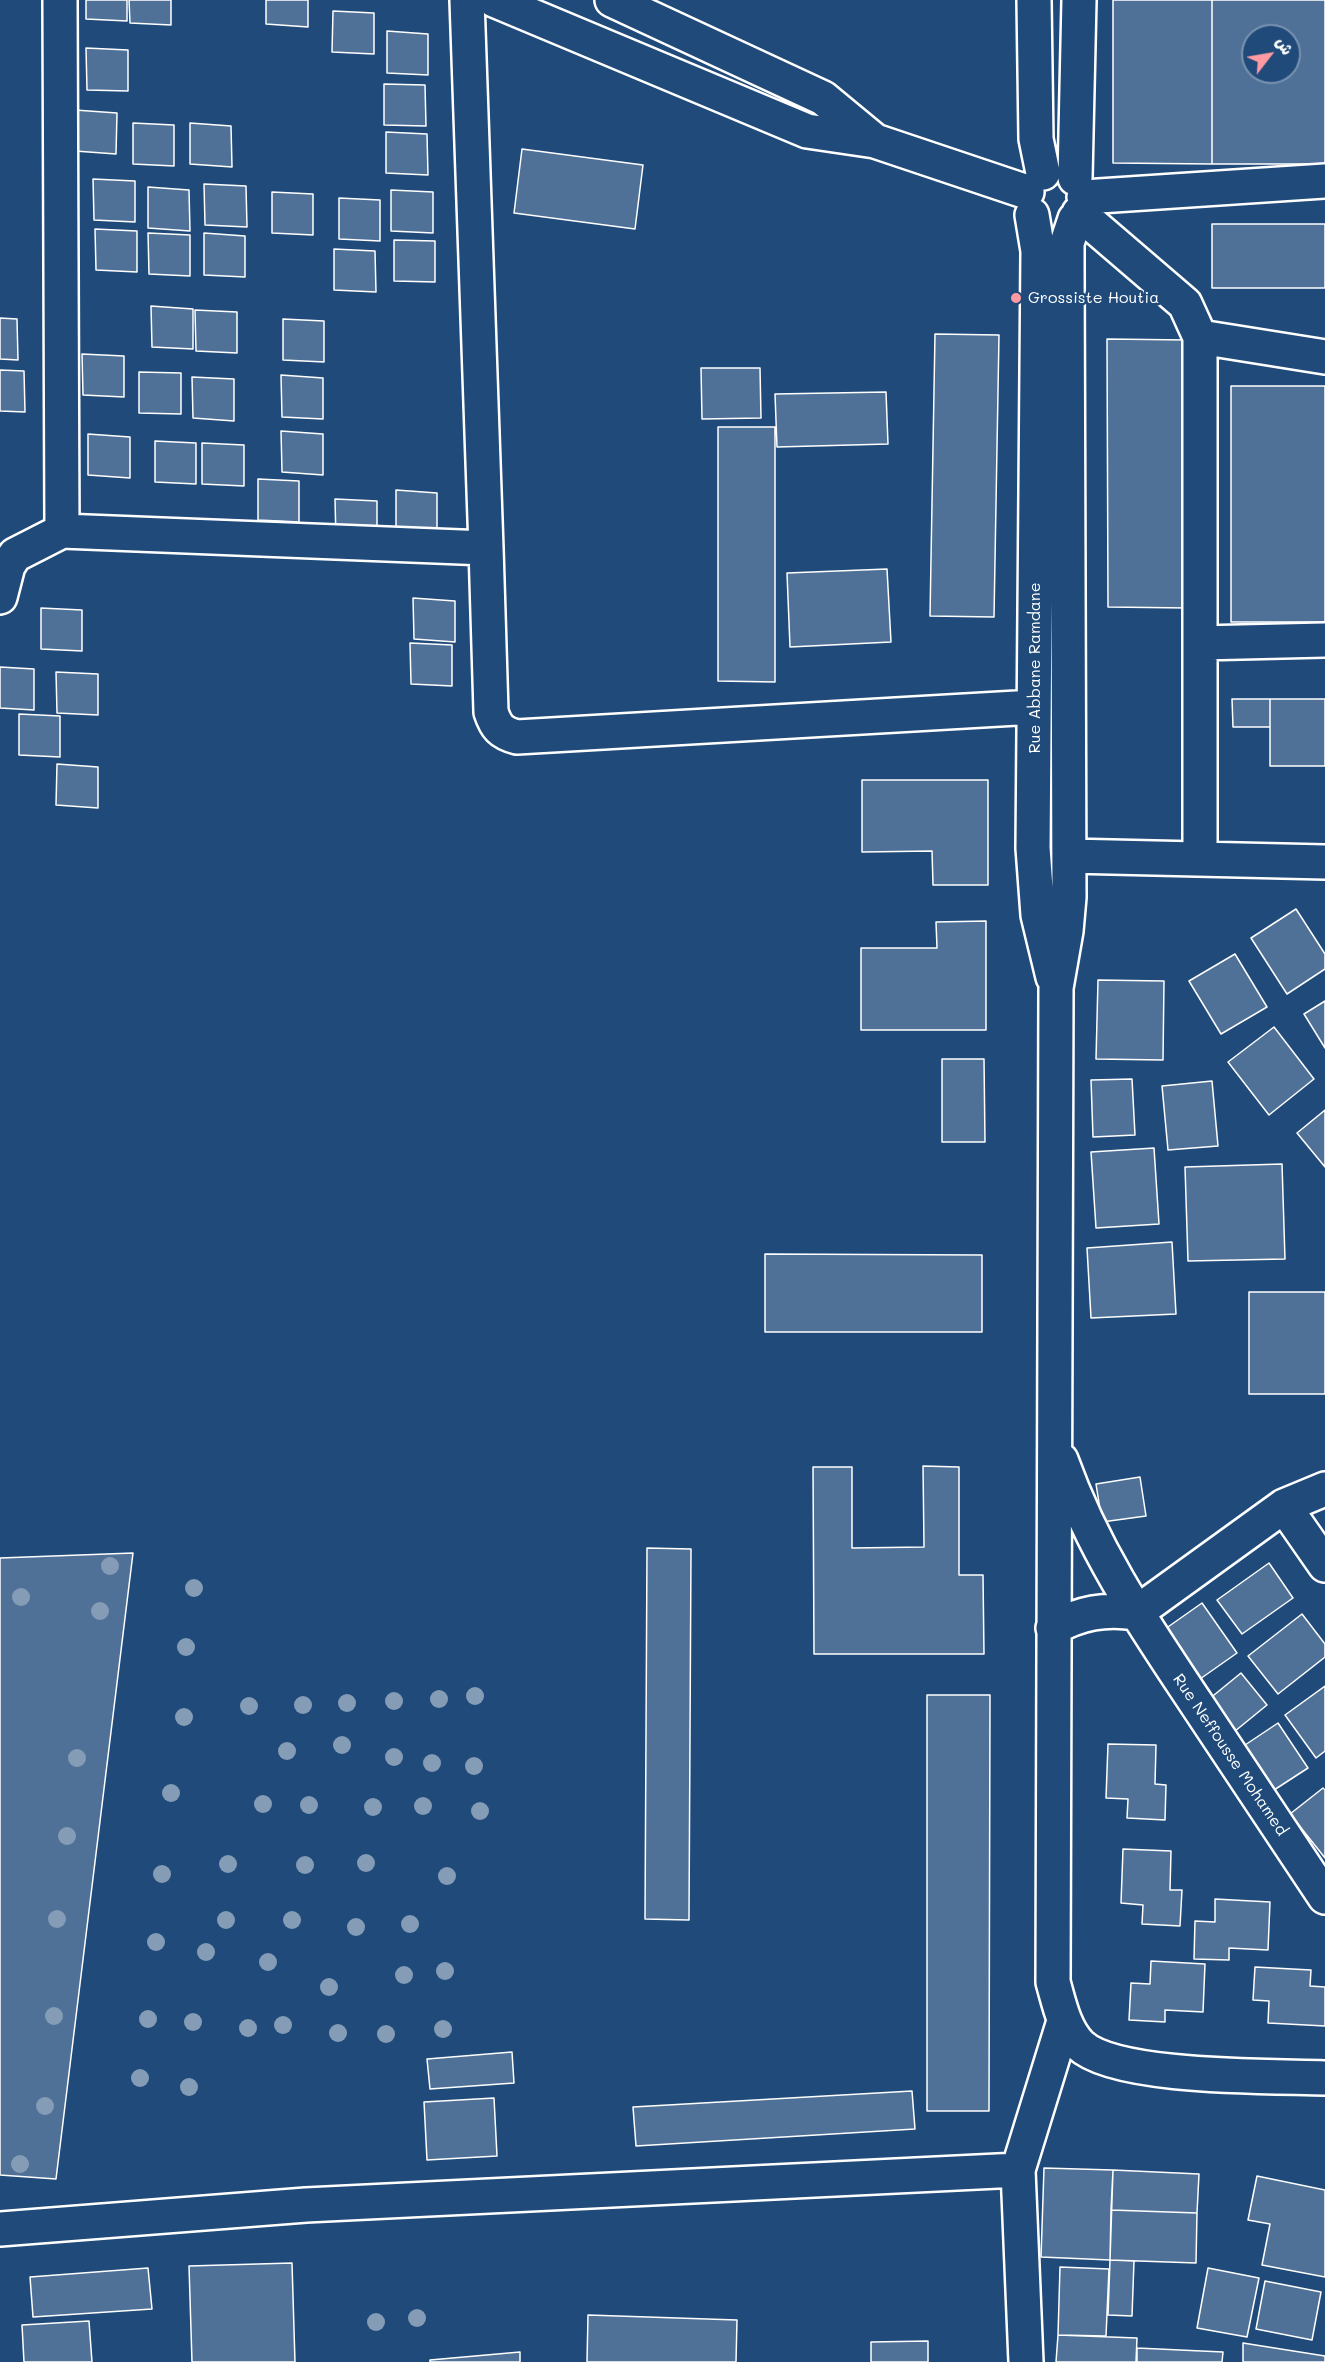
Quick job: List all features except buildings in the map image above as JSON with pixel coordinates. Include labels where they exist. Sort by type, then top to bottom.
[{"type":"street","points":[[60,0],[62,531]]},
{"type":"street","points":[[467,0],[491,712],[499,730],[517,737],[1034,706]]},
{"type":"street","points":[[494,0],[807,131],[875,141],[1034,193]]},
{"type":"street","points":[[612,0],[823,98],[875,141]]},
{"type":"street","name":"Rue Abbane Ramdane","points":[[1034,0],[1034,193],[1038,251],[1034,882],[1046,952],[1056,987]]},
{"type":"street","name":"Rue Abbane Ramdane","points":[[1056,987],[1066,931],[1069,856],[1067,243],[1078,202],[1079,0]]},
{"type":"street","points":[[1034,193],[1054,170],[1065,172],[1078,202],[1185,304],[1200,337],[1200,859]]},
{"type":"street","points":[[1078,202],[1325,181]]},
{"type":"street","points":[[1034,193],[1041,223],[1052,227],[1064,225],[1078,202]]},
{"type":"street","points":[[1200,337],[1325,357]]},
{"type":"street","points":[[0,597],[8,566],[15,555],[62,531],[486,548]]},
{"type":"street","points":[[1035,532],[1068,533]]},
{"type":"street","points":[[1200,643],[1325,640]]},
{"type":"street","points":[[1069,856],[1325,862]]},
{"type":"street","points":[[1056,987],[1053,1982],[1065,2021],[1080,2044],[1106,2059],[1125,2065],[1199,2073],[1325,2078]]},
{"type":"street","name":"Rue Neffousse Mohamed","points":[[1054,1438],[1080,1509],[1103,1557],[1136,1613],[1325,1897]]},
{"type":"street","points":[[1053,1628],[1085,1614],[1119,1610],[1136,1613],[1284,1506],[1325,1489]]},
{"type":"street","points":[[1284,1506],[1325,1565]]},
{"type":"street","points":[[1026,2362],[1018,2170],[1065,2021]]},
{"type":"street","points":[[0,2229],[306,2205],[1018,2170]]},
{"type":"place","name":"Grossiste Houtia","points":[[1016,298]]}]
